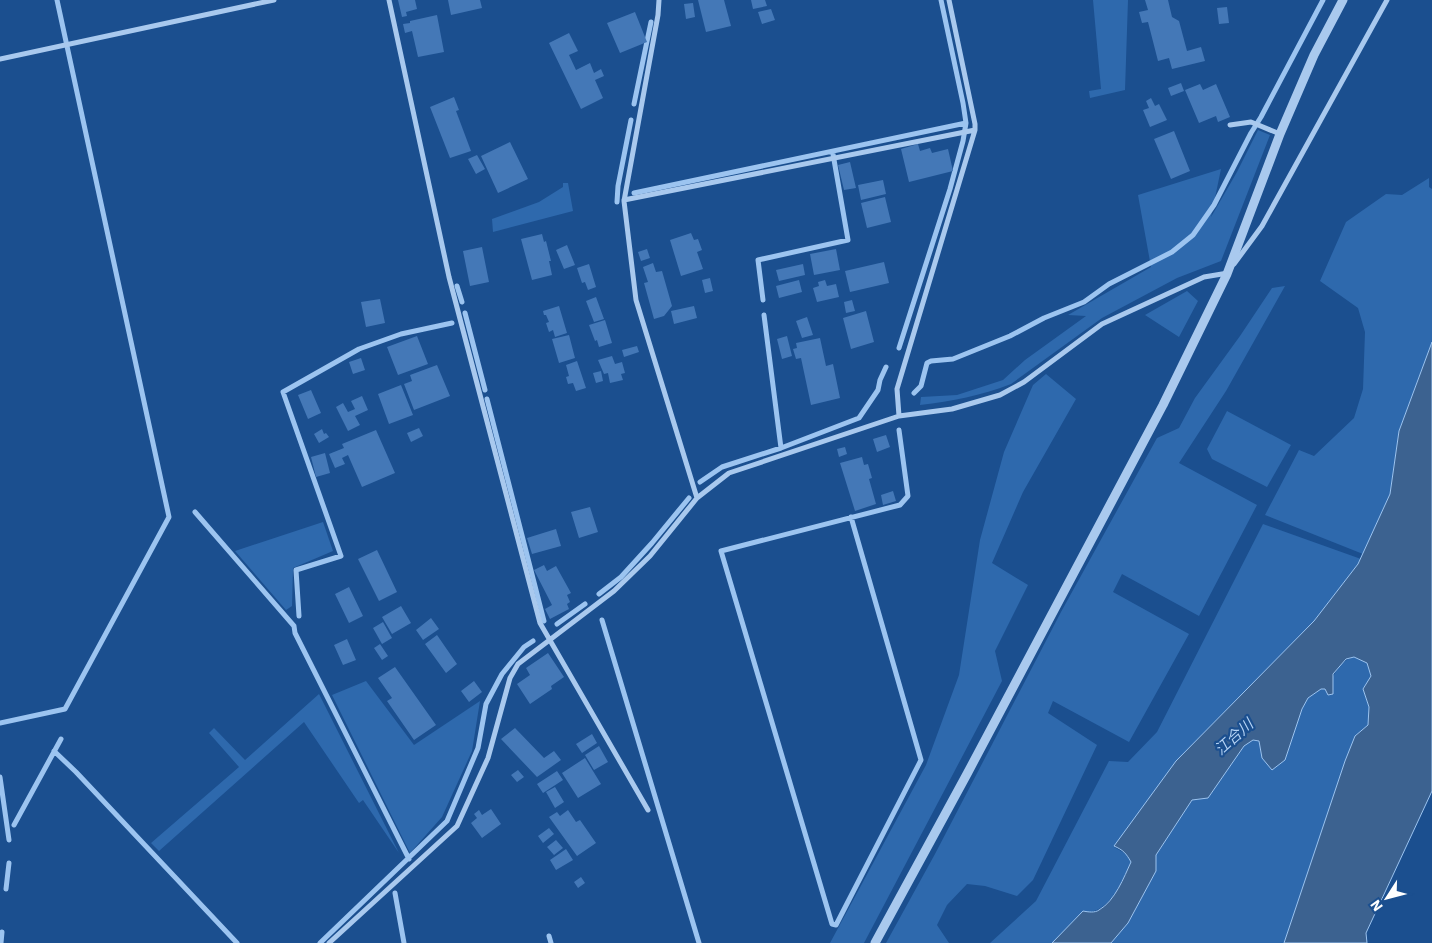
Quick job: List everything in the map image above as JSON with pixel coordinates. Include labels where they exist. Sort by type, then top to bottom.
[{"type":"street","points":[[0,59],[274,0]]},
{"type":"street","points":[[389,0],[449,277],[540,623],[648,810]]},
{"type":"street","points":[[659,0],[658,15],[624,200],[628,249],[636,300],[697,498]]},
{"type":"street","points":[[899,416],[897,389],[975,124],[949,0]]},
{"type":"street","points":[[875,943],[1163,405],[1227,274],[1280,134],[1314,56],[1342,0]]},
{"type":"street","points":[[329,943],[457,826],[488,758],[510,678],[518,664],[614,591],[650,556],[697,498],[729,473],[899,416],[952,409],[1000,395],[1024,382],[1102,324],[1204,277],[1227,274],[1262,226],[1387,0]]},
{"type":"street","points":[[1230,125],[1251,122],[1280,134]]},
{"type":"street","points":[[624,200],[974,130]]},
{"type":"shaded area","points":[[1093,0],[1128,0],[1125,90],[1090,98],[1089,91],[1101,89]]},
{"type":"shaded area","points":[[1258,130],[1270,135],[1221,261],[1177,278],[1102,318],[1011,384],[966,398],[920,405],[921,397],[957,395],[1003,380],[1025,360],[1086,316],[1068,315],[1151,267],[1138,195],[1221,169],[1211,217]]},
{"type":"shaded area","points":[[1429,178],[1429,187],[1432,189],[1432,342],[1399,431],[1390,494],[1363,554],[1265,515],[1299,450],[1314,456],[1354,418],[1363,389],[1365,332],[1358,308],[1320,281],[1346,222],[1386,194],[1402,195]]},
{"type":"shaded area","points":[[563,183],[568,183],[573,211],[493,232],[492,219],[539,202],[563,187]]},
{"type":"shaded area","points":[[1285,286],[1226,391],[1179,463],[1257,505],[1199,616],[1122,574],[1113,592],[1189,634],[1129,742],[1053,701],[1048,713],[1097,745],[1033,880],[1017,896],[985,886],[967,884],[947,905],[937,925],[949,943],[886,943],[935,854],[1061,612],[1157,438],[1179,428],[1195,398],[1272,288]]},
{"type":"shaded area","points":[[1187,291],[1198,301],[1179,337],[1145,315]]},
{"type":"shaded area","points":[[1046,374],[1076,399],[1023,492],[992,563],[1028,585],[995,651],[1002,681],[864,943],[830,943],[926,765],[959,675],[980,540],[1004,452],[1033,385]]},
{"type":"shaded area","points":[[1227,411],[1291,445],[1267,487],[1212,459],[1207,449]]},
{"type":"shaded area","points":[[323,522],[333,551],[293,568],[292,606],[286,610],[235,551]]},
{"type":"shaded area","points":[[1263,524],[1361,559],[1314,621],[1176,761],[1114,847],[1126,854],[1131,862],[1111,899],[1099,909],[1091,912],[1052,943],[990,943],[1036,901],[1109,761],[1128,762],[1157,732]]},
{"type":"shaded area","points":[[1354,657],[1367,663],[1371,676],[1363,689],[1369,707],[1368,725],[1355,736],[1284,943],[1111,943],[1128,923],[1156,871],[1156,855],[1192,800],[1208,798],[1244,746],[1253,740],[1259,741],[1262,758],[1302,709],[1308,698],[1321,689],[1325,689],[1327,692],[1340,666],[1348,659]]},
{"type":"shaded area","points":[[366,681],[414,745],[480,701],[472,751],[442,817],[410,853],[332,695]]},
{"type":"shaded area","points":[[319,694],[399,853],[363,800],[359,803],[304,722],[159,851],[151,843],[239,767],[209,733],[214,728],[245,760]]},
{"type":"water","name":"江合川","points":[[1432,342],[1432,791],[1366,933],[1367,943],[1284,943],[1345,761],[1355,736],[1368,725],[1369,707],[1363,689],[1371,676],[1367,663],[1354,657],[1346,659],[1333,674],[1333,694],[1328,695],[1325,689],[1321,689],[1308,698],[1302,709],[1285,760],[1272,770],[1262,758],[1259,741],[1253,740],[1244,746],[1208,798],[1192,800],[1156,855],[1156,871],[1128,923],[1111,943],[1052,943],[1083,911],[1097,911],[1110,901],[1131,862],[1124,852],[1114,846],[1176,761],[1314,621],[1358,564],[1390,494],[1399,431]]},
{"type":"building","points":[[398,0],[415,0],[417,9],[406,12],[407,16],[402,17]]},
{"type":"building","points":[[448,0],[480,0],[482,8],[451,15]]},
{"type":"building","points":[[698,0],[724,0],[731,26],[706,32]]},
{"type":"building","points":[[751,0],[765,0],[767,6],[753,9]]},
{"type":"building","points":[[1145,0],[1168,0],[1172,17],[1179,21],[1187,51],[1201,47],[1205,61],[1172,69],[1169,58],[1158,61],[1148,22],[1142,23],[1139,12],[1148,10]]},
{"type":"building","points":[[693,3],[695,17],[686,19],[684,4]]},
{"type":"building","points":[[1227,7],[1229,23],[1219,24],[1217,8]]},
{"type":"building","points":[[771,9],[775,20],[762,24],[758,12]]},
{"type":"building","points":[[635,12],[647,42],[620,53],[607,23]]},
{"type":"building","points":[[437,15],[444,52],[418,57],[412,31],[405,33],[403,24]]},
{"type":"building","points":[[569,33],[578,51],[569,55],[576,70],[590,63],[594,73],[601,69],[604,76],[595,80],[603,98],[581,109],[549,43]]},
{"type":"building","points":[[1181,83],[1184,91],[1171,96],[1168,88]]},
{"type":"building","points":[[1200,84],[1203,90],[1216,84],[1230,117],[1218,122],[1216,116],[1199,123],[1185,90]]},
{"type":"building","points":[[454,97],[459,110],[456,111],[471,151],[450,158],[430,107]]},
{"type":"building","points":[[1151,98],[1155,106],[1159,104],[1167,120],[1150,127],[1143,110],[1149,108],[1146,101]]},
{"type":"building","points":[[1174,131],[1190,171],[1171,179],[1154,139]]},
{"type":"building","points":[[510,142],[528,179],[498,193],[481,156]]},
{"type":"building","points":[[918,144],[920,151],[930,148],[932,153],[948,149],[953,171],[909,182],[901,149]]},
{"type":"building","points":[[477,155],[485,169],[476,174],[468,159]]},
{"type":"building","points":[[850,162],[856,188],[844,190],[838,165]]},
{"type":"building","points":[[883,180],[886,194],[861,200],[858,185]]},
{"type":"building","points":[[885,197],[891,222],[867,228],[861,203]]},
{"type":"building","points":[[691,233],[694,240],[698,239],[702,250],[697,252],[703,269],[681,276],[670,240]]},
{"type":"building","points":[[542,234],[544,242],[546,241],[551,261],[549,261],[552,275],[532,280],[521,239]]},
{"type":"building","points":[[567,245],[575,265],[564,269],[556,250]]},
{"type":"building","points":[[482,247],[489,282],[470,286],[463,251]]},
{"type":"building","points":[[647,249],[650,258],[641,261],[638,252]]},
{"type":"building","points":[[836,249],[840,270],[814,275],[810,254]]},
{"type":"building","points":[[884,262],[889,283],[850,292],[845,271]]},
{"type":"building","points":[[653,263],[656,272],[662,271],[672,306],[664,316],[654,319],[644,283],[648,282],[643,267]]},
{"type":"building","points":[[589,264],[596,287],[588,290],[585,282],[582,283],[577,268]]},
{"type":"building","points":[[803,264],[805,275],[779,281],[776,270]]},
{"type":"building","points":[[710,278],[713,291],[705,293],[702,280]]},
{"type":"building","points":[[799,280],[802,292],[779,298],[776,286]]},
{"type":"building","points":[[825,280],[827,286],[836,284],[839,297],[817,302],[813,288],[819,286],[818,282]]},
{"type":"building","points":[[596,297],[604,319],[594,322],[586,301]]},
{"type":"building","points":[[380,299],[385,323],[366,327],[361,302]]},
{"type":"building","points":[[852,300],[855,311],[846,313],[844,302]]},
{"type":"building","points":[[559,306],[567,333],[555,337],[553,330],[549,332],[546,323],[549,322],[543,311]]},
{"type":"building","points":[[694,306],[697,318],[674,324],[671,311]]},
{"type":"building","points":[[866,311],[874,342],[851,349],[843,318]]},
{"type":"building","points":[[807,317],[813,335],[802,338],[796,321]]},
{"type":"building","points":[[605,320],[612,343],[599,347],[589,325]]},
{"type":"building","points":[[569,335],[575,358],[559,363],[552,339]]},
{"type":"building","points":[[417,336],[428,364],[398,375],[387,347]]},
{"type":"building","points":[[787,336],[792,356],[782,359],[777,339]]},
{"type":"building","points":[[820,338],[826,366],[833,364],[840,398],[811,405],[801,358],[796,359],[793,349],[797,348],[796,343]]},
{"type":"building","points":[[637,346],[639,352],[624,357],[622,350]]},
{"type":"building","points":[[612,356],[615,364],[622,362],[625,373],[621,374],[623,380],[610,383],[608,373],[604,374],[598,360]]},
{"type":"building","points":[[361,358],[365,370],[353,374],[349,362]]},
{"type":"building","points":[[577,361],[586,388],[576,391],[573,383],[568,384],[566,377],[569,376],[566,365]]},
{"type":"building","points":[[437,365],[450,396],[414,410],[404,384],[412,381],[410,375]]},
{"type":"building","points":[[601,371],[603,381],[596,383],[593,373]]},
{"type":"building","points":[[401,385],[413,415],[389,424],[378,394]]},
{"type":"building","points":[[311,390],[321,413],[308,419],[298,395]]},
{"type":"building","points":[[362,396],[368,410],[355,416],[360,425],[348,431],[336,407],[343,403],[348,412],[355,409],[351,401]]},
{"type":"building","points":[[419,428],[423,436],[411,442],[407,433]]},
{"type":"building","points":[[322,429],[324,434],[326,433],[329,437],[319,443],[314,434]]},
{"type":"building","points":[[376,430],[395,473],[362,487],[348,455],[342,458],[345,464],[335,468],[329,454],[344,448],[342,444]]},
{"type":"building","points":[[886,435],[890,447],[877,452],[873,439]]},
{"type":"building","points":[[845,447],[847,454],[839,457],[837,449]]},
{"type":"building","points":[[325,453],[330,473],[316,477],[311,457]]},
{"type":"building","points":[[862,457],[864,465],[868,464],[872,478],[869,479],[876,504],[855,511],[840,463]]},
{"type":"building","points":[[893,491],[896,501],[883,505],[881,495]]},
{"type":"building","points":[[590,507],[598,532],[579,538],[571,512]]},
{"type":"building","points":[[556,529],[561,546],[532,554],[527,538]]},
{"type":"building","points":[[377,550],[397,592],[379,601],[358,559]]},
{"type":"building","points":[[544,565],[547,571],[556,566],[571,593],[567,595],[570,602],[567,604],[569,609],[550,619],[545,609],[552,605],[534,570]]},
{"type":"building","points":[[349,587],[363,616],[349,623],[335,594]]},
{"type":"building","points":[[401,606],[411,623],[392,634],[382,617]]},
{"type":"building","points":[[431,618],[439,629],[423,640],[416,630]]},
{"type":"building","points":[[383,622],[392,638],[382,644],[373,628]]},
{"type":"building","points":[[437,635],[457,664],[446,673],[425,644]]},
{"type":"building","points":[[347,639],[356,660],[343,665],[334,645]]},
{"type":"building","points":[[380,644],[388,656],[382,660],[374,648]]},
{"type":"building","points":[[548,653],[564,677],[551,686],[552,689],[530,704],[517,684],[530,675],[526,668]]},
{"type":"building","points":[[395,667],[436,725],[414,740],[387,701],[392,698],[378,678]]},
{"type":"building","points":[[474,681],[482,692],[469,702],[461,691]]},
{"type":"building","points":[[515,728],[544,758],[554,751],[561,760],[537,777],[501,739]]},
{"type":"building","points":[[592,734],[597,743],[582,753],[576,744]]},
{"type":"building","points":[[599,746],[608,762],[594,770],[585,755]]},
{"type":"building","points":[[585,758],[601,784],[578,798],[562,773]]},
{"type":"building","points":[[518,770],[524,777],[517,782],[511,775]]},
{"type":"building","points":[[557,771],[563,780],[543,793],[537,784]]},
{"type":"building","points":[[555,787],[564,802],[555,808],[546,792]]},
{"type":"building","points":[[491,809],[501,824],[482,838],[471,823],[477,818],[474,814],[479,810],[482,815]]},
{"type":"building","points":[[568,810],[576,822],[580,820],[596,843],[577,856],[549,817],[557,812],[560,816]]},
{"type":"building","points":[[549,828],[554,834],[543,843],[538,836]]},
{"type":"building","points":[[556,840],[563,848],[554,855],[547,847]]},
{"type":"building","points":[[566,849],[573,860],[556,870],[550,860]]},
{"type":"building","points":[[581,877],[585,883],[578,888],[574,882]]},
{"type":"waterway","points":[[0,723],[65,709],[169,517],[57,0]]},
{"type":"waterway","points":[[634,193],[966,123],[941,0]]},
{"type":"waterway","points":[[914,393],[921,386],[927,363],[953,359],[1010,336],[1044,318],[1084,302],[1109,284],[1172,252],[1193,235],[1214,205],[1323,0]]},
{"type":"waterway","points":[[634,104],[651,22]]},
{"type":"waterway","points":[[617,202],[618,186],[631,120]]},
{"type":"waterway","points":[[899,348],[950,189],[966,123]]},
{"type":"waterway","points":[[763,300],[758,260],[848,240],[833,154]]},
{"type":"waterway","points":[[457,286],[462,302]]},
{"type":"waterway","points":[[465,313],[485,390]]},
{"type":"waterway","points":[[764,315],[781,448]]},
{"type":"waterway","points":[[299,616],[296,570],[341,556],[283,392],[359,349],[401,334],[452,323]]},
{"type":"waterway","points":[[700,482],[722,467],[781,448],[859,418],[878,390],[886,367]]},
{"type":"waterway","points":[[487,399],[544,621]]},
{"type":"waterway","points":[[851,517],[921,760],[836,925],[832,924],[721,551],[900,505],[908,496],[899,430]]},
{"type":"waterway","points":[[599,594],[621,577],[689,498]]},
{"type":"waterway","points":[[195,512],[294,626],[295,633],[409,859]]},
{"type":"waterway","points":[[557,624],[585,604]]},
{"type":"waterway","points":[[602,620],[699,943]]},
{"type":"waterway","points":[[320,943],[447,821],[478,748],[486,704],[502,674],[524,647],[533,641]]},
{"type":"waterway","points":[[14,825],[61,739]]},
{"type":"waterway","points":[[54,751],[237,943]]},
{"type":"waterway","points":[[0,777],[9,840]]},
{"type":"waterway","points":[[6,889],[9,863]]},
{"type":"waterway","points":[[395,893],[404,943]]},
{"type":"waterway","points":[[1,943],[2,932]]},
{"type":"waterway","points":[[549,936],[551,943]]}]
